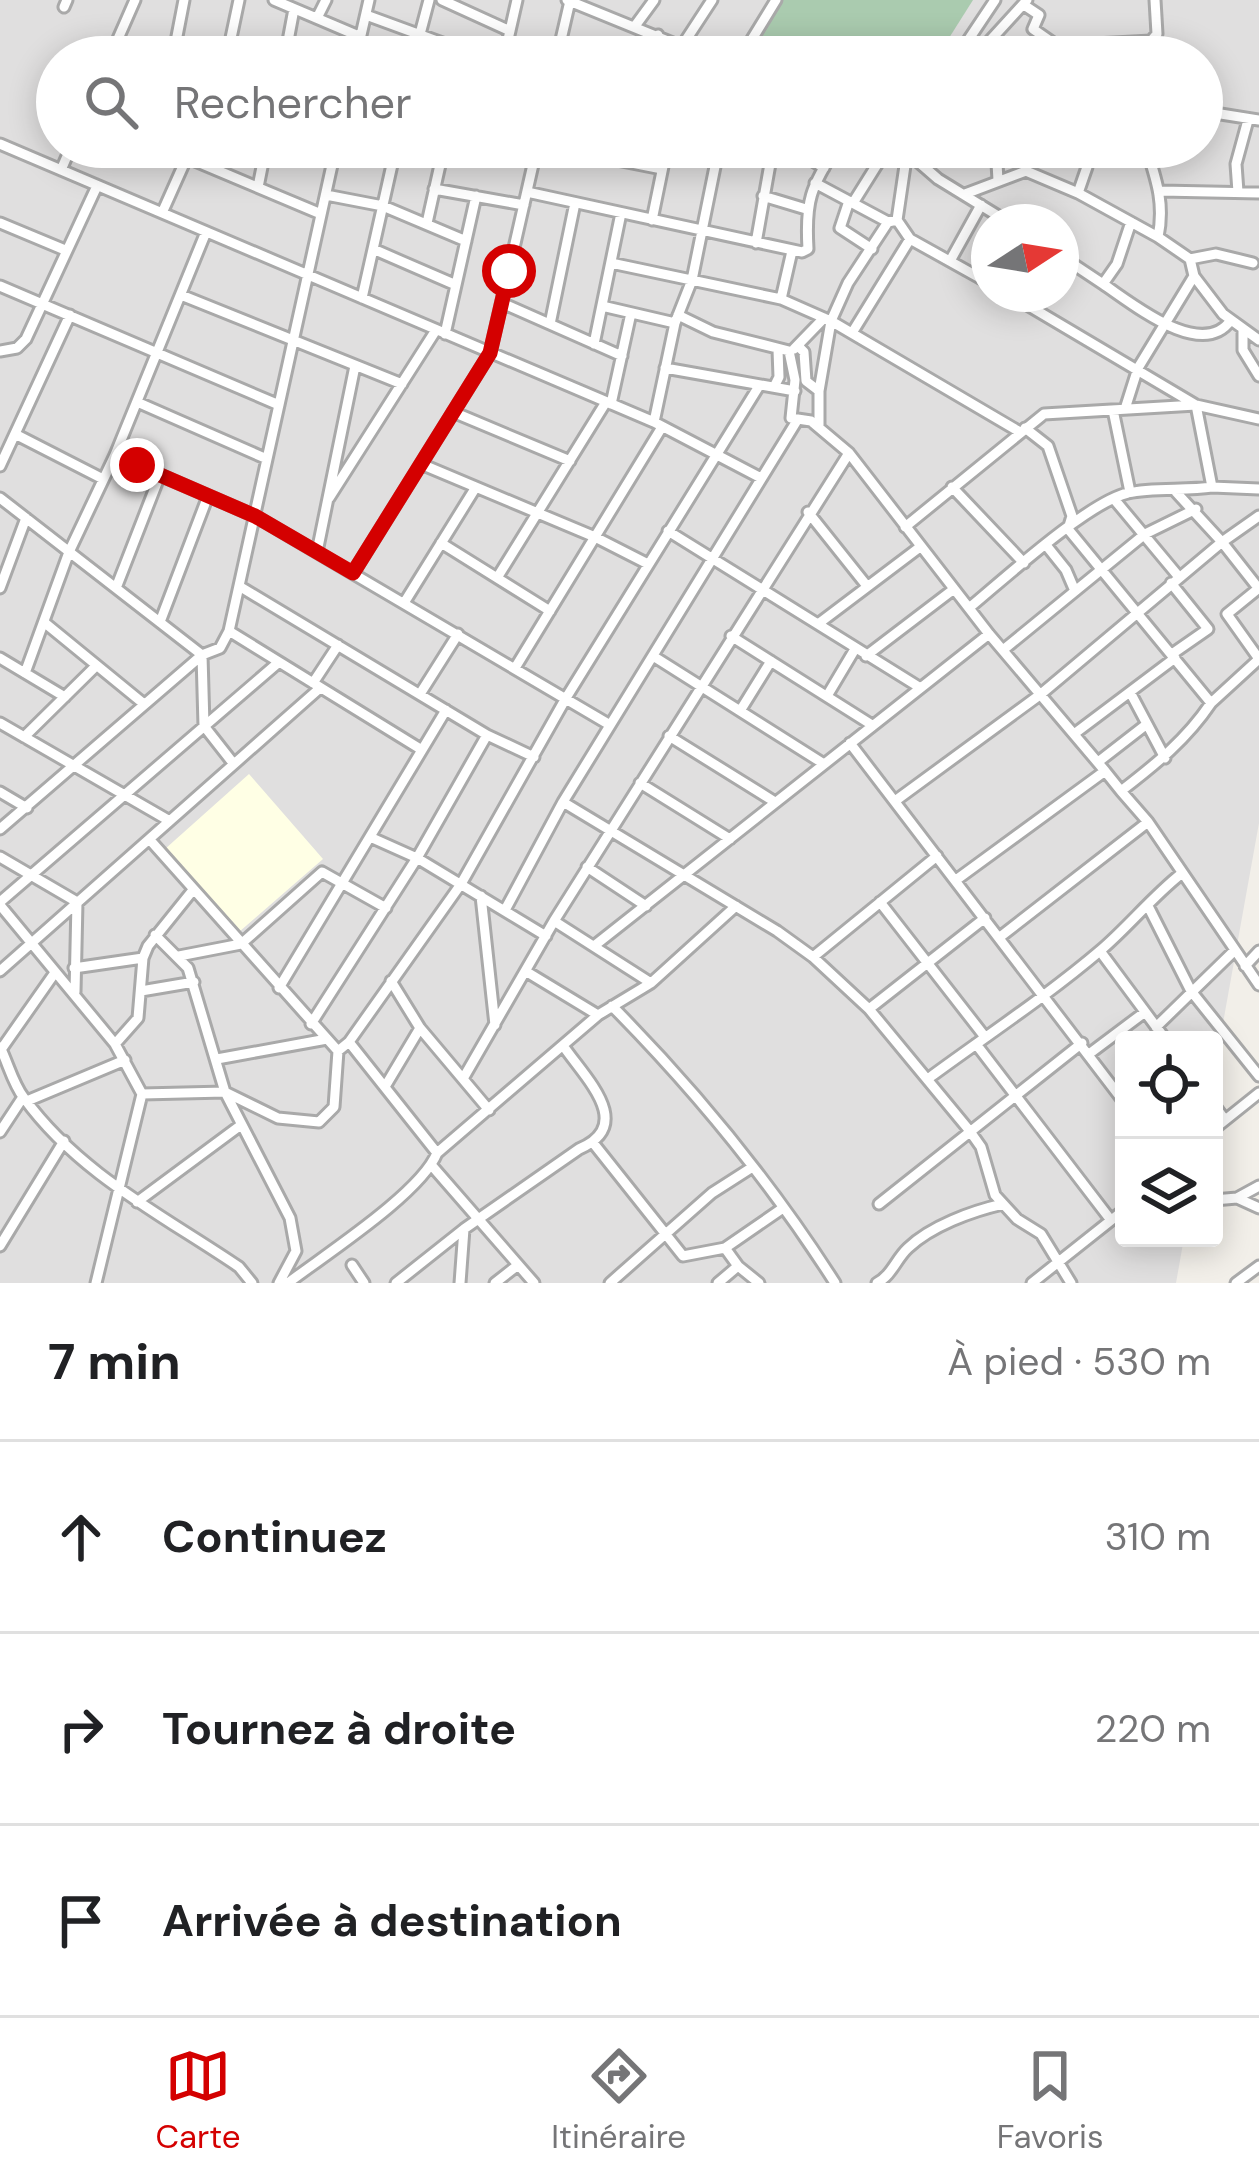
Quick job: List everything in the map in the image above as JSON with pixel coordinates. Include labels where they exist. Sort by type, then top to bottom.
[{"type":"street","points":[[119,36],[135,0]]},
{"type":"street","points":[[177,36],[184,0]]},
{"type":"street","points":[[231,36],[238,0]]},
{"type":"street","points":[[274,0],[359,36]]},
{"type":"street","points":[[317,18],[326,0]]},
{"type":"street","points":[[361,36],[369,0]]},
{"type":"street","points":[[420,34],[429,0]]},
{"type":"street","points":[[442,0],[510,31]]},
{"type":"street","points":[[509,36],[518,0]]},
{"type":"street","points":[[635,26],[654,0]]},
{"type":"street","points":[[689,36],[712,0]]},
{"type":"street","points":[[752,36],[776,0]]},
{"type":"street","points":[[971,36],[995,0]]},
{"type":"street","points":[[1044,36],[1034,29],[1048,0]]},
{"type":"street","points":[[1155,0],[1155,36]]},
{"type":"street","points":[[564,36],[568,1],[594,5],[658,35]]},
{"type":"street","points":[[995,36],[1026,3],[1039,15]]},
{"type":"street","points":[[288,36],[294,8]]},
{"type":"street","points":[[366,15],[425,36]]},
{"type":"street","points":[[1223,115],[1254,120],[1236,164],[1238,192]]},
{"type":"street","points":[[0,144],[36,159]]},
{"type":"street","points":[[57,168],[658,424],[761,478]]},
{"type":"street","points":[[162,213],[182,168]]},
{"type":"street","points":[[211,168],[321,214]]},
{"type":"street","points":[[258,188],[262,168]]},
{"type":"street","points":[[0,830],[202,655],[220,648],[229,631],[332,168]]},
{"type":"street","points":[[362,298],[391,168]]},
{"type":"street","points":[[427,224],[439,168]]},
{"type":"street","points":[[353,573],[490,353],[533,168]]},
{"type":"street","points":[[652,220],[662,169],[658,168]]},
{"type":"street","points":[[515,668],[658,424],[665,368],[692,280],[715,168]]},
{"type":"street","points":[[756,243],[769,168]]},
{"type":"street","points":[[527,192],[792,251],[808,249],[806,209],[824,168]]},
{"type":"street","points":[[872,249],[840,227],[876,168]]},
{"type":"street","points":[[819,428],[828,319],[892,221],[903,168]]},
{"type":"street","points":[[927,168],[980,204]]},
{"type":"street","points":[[997,168],[998,180]]},
{"type":"street","points":[[1078,193],[1087,168]]},
{"type":"street","points":[[1154,168],[1161,191],[1158,237]]},
{"type":"street","points":[[965,194],[1026,171],[1078,193],[1190,260],[1194,276],[1231,320],[1259,340]]},
{"type":"street","points":[[815,183],[892,221],[910,239],[971,273]]},
{"type":"street","points":[[0,351],[16,348],[26,339],[97,186]]},
{"type":"street","points":[[434,189],[524,205]]},
{"type":"street","points":[[1161,191],[1259,193]]},
{"type":"street","points":[[326,195],[382,206],[466,241]]},
{"type":"street","points":[[329,498],[402,383],[441,332],[476,196]]},
{"type":"street","points":[[763,196],[806,209]]},
{"type":"street","points":[[550,324],[575,203]]},
{"type":"street","points":[[594,344],[621,213]]},
{"type":"street","points":[[1103,284],[1117,264],[1131,222]]},
{"type":"street","points":[[0,223],[65,250]]},
{"type":"street","points":[[950,261],[971,223]]},
{"type":"street","points":[[25,673],[69,552],[115,455],[206,232]]},
{"type":"street","points":[[852,333],[910,239]]},
{"type":"street","points":[[373,249],[456,285]]},
{"type":"street","points":[[782,299],[792,251]]},
{"type":"street","points":[[1190,260],[1216,254],[1253,263]]},
{"type":"street","points":[[611,263],[782,299],[828,319],[1023,430],[1048,446],[1072,516],[1069,529]]},
{"type":"street","points":[[1079,268],[1165,324],[1206,337],[1222,332],[1231,320]]},
{"type":"street","points":[[1130,492],[1119,409],[1194,276]]},
{"type":"street","points":[[0,286],[279,405]]},
{"type":"street","points":[[181,295],[402,383]]},
{"type":"street","points":[[502,303],[622,356]]},
{"type":"street","points":[[602,307],[677,319],[804,352],[806,381],[819,391]]},
{"type":"street","points":[[1040,312],[1196,405],[1212,487]]},
{"type":"street","points":[[497,578],[609,403],[631,313]]},
{"type":"street","points":[[0,466],[70,315]]},
{"type":"street","points":[[774,387],[779,377],[776,367],[788,349],[828,319]]},
{"type":"street","points":[[1243,330],[1243,350],[1259,376]]},
{"type":"street","points":[[788,349],[795,391],[791,418],[811,421],[849,453],[989,634],[1148,822],[1259,985]]},
{"type":"street","points":[[317,552],[356,366]]},
{"type":"street","points":[[665,368],[795,391]]},
{"type":"street","points":[[338,1051],[461,884],[566,698],[759,386]]},
{"type":"street","points":[[137,402],[267,459]]},
{"type":"street","points":[[904,527],[1048,413],[1196,405],[1259,419]]},
{"type":"street","points":[[453,412],[570,461]]},
{"type":"street","points":[[505,910],[563,802],[798,419]]},
{"type":"street","points":[[15,434],[104,479]]},
{"type":"street","points":[[464,1077],[587,867],[849,453]]},
{"type":"street","points":[[115,455],[255,516],[610,725]]},
{"type":"street","points":[[421,464],[648,564]]},
{"type":"street","points":[[116,588],[160,475]]},
{"type":"street","points":[[952,487],[1024,562]]},
{"type":"street","points":[[404,603],[476,488]]},
{"type":"street","points":[[969,608],[1046,544],[1130,492],[1259,489]]},
{"type":"street","points":[[1074,734],[1259,589],[1196,509],[1176,492]]},
{"type":"street","points":[[160,622],[208,496]]},
{"type":"street","points":[[0,499],[202,655]]},
{"type":"street","points":[[1114,499],[1145,535],[1208,629]]},
{"type":"street","points":[[1004,650],[1145,535],[1196,509]]},
{"type":"street","points":[[808,512],[867,586]]},
{"type":"street","points":[[895,801],[1041,694],[1259,516]]},
{"type":"street","points":[[0,588],[26,518]]},
{"type":"street","points":[[1069,529],[1211,703]]},
{"type":"street","points":[[668,531],[919,687]]},
{"type":"street","points":[[441,543],[550,611]]},
{"type":"street","points":[[1046,544],[1075,591]]},
{"type":"street","points":[[818,624],[920,547]]},
{"type":"street","points":[[239,586],[487,735],[534,757]]},
{"type":"street","points":[[866,656],[954,590]]},
{"type":"street","points":[[1121,790],[1165,758],[1211,703],[1259,659],[1227,614]]},
{"type":"street","points":[[45,623],[144,704]]},
{"type":"street","points":[[229,631],[422,751]]},
{"type":"street","points":[[420,694],[458,634]]},
{"type":"street","points":[[593,946],[989,634]]},
{"type":"street","points":[[731,636],[872,725]]},
{"type":"street","points":[[0,971],[316,686],[338,645]]},
{"type":"street","points":[[826,696],[855,649]]},
{"type":"street","points":[[202,655],[204,726],[233,763]]},
{"type":"street","points":[[652,656],[824,764]]},
{"type":"street","points":[[0,658],[65,697]]},
{"type":"street","points":[[96,1283],[142,1094],[115,1044],[0,904],[279,662]]},
{"type":"street","points":[[740,711],[772,662]]},
{"type":"street","points":[[24,736],[96,666]]},
{"type":"street","points":[[1130,692],[1165,758]]},
{"type":"street","points":[[279,988],[446,710]]},
{"type":"street","points":[[0,723],[168,820]]},
{"type":"street","points":[[956,880],[1101,767],[1147,724]]},
{"type":"street","points":[[311,1024],[417,858],[487,735]]},
{"type":"street","points":[[669,736],[776,802]]},
{"type":"street","points":[[850,743],[1115,1089]]},
{"type":"street","points":[[640,783],[730,839]]},
{"type":"street","points":[[0,792],[26,808]]},
{"type":"street","points":[[563,802],[813,957],[869,1010],[969,1130],[981,1147],[995,1195],[1041,1234],[1071,1283]]},
{"type":"street","points":[[1000,938],[1148,822]]},
{"type":"street","points":[[370,837],[417,858],[546,936]]},
{"type":"street","points":[[142,1094],[225,1092],[278,1118],[319,1122],[334,1107],[338,1051],[150,840]]},
{"type":"street","points":[[813,957],[937,856]]},
{"type":"street","points":[[0,857],[77,902]]},
{"type":"street","points":[[587,867],[646,905]]},
{"type":"street","points":[[179,956],[241,944],[319,873],[386,908]]},
{"type":"street","points":[[929,1078],[1100,951],[1181,874]]},
{"type":"street","points":[[115,1044],[135,1023],[143,958],[155,934],[193,890]]},
{"type":"street","points":[[481,896],[495,1024]]},
{"type":"street","points":[[76,995],[77,902]]},
{"type":"street","points":[[880,902],[928,963],[1014,1095],[1110,1219]]},
{"type":"street","points":[[288,1283],[377,1218],[433,1167],[437,1153],[598,1015],[651,983],[736,906]]},
{"type":"street","points":[[1148,906],[1191,991],[1259,1076]]},
{"type":"street","points":[[869,1010],[985,918]]},
{"type":"street","points":[[554,921],[651,983]]},
{"type":"street","points":[[155,934],[179,956],[194,982],[225,1092],[296,1238],[293,1258],[279,1283]]},
{"type":"street","points":[[1156,1027],[1235,950]]},
{"type":"street","points":[[1100,951],[1159,1031]]},
{"type":"street","points":[[1245,966],[1259,951]]},
{"type":"street","points":[[74,968],[143,958]]},
{"type":"street","points":[[526,972],[598,1015]]},
{"type":"street","points":[[54,974],[0,1049],[25,1099],[120,1191],[239,1267],[252,1283]]},
{"type":"street","points":[[391,981],[420,1028],[489,1110]]},
{"type":"street","points":[[141,992],[194,982]]},
{"type":"street","points":[[612,1006],[676,1072],[836,1283]]},
{"type":"street","points":[[1090,1054],[1145,1012]]},
{"type":"street","points":[[386,1085],[420,1028]]},
{"type":"street","points":[[1223,1039],[1228,1035]]},
{"type":"street","points":[[217,1059],[327,1039]]},
{"type":"street","points":[[349,1042],[437,1153]]},
{"type":"street","points":[[879,1204],[1082,1042]]},
{"type":"street","points":[[396,1283],[578,1149],[595,1144],[605,1129],[603,1099],[564,1047]]},
{"type":"street","points":[[0,1132],[25,1099],[124,1060]]},
{"type":"street","points":[[1223,1117],[1259,1093]]},
{"type":"street","points":[[1246,1102],[1259,1111]]},
{"type":"street","points":[[137,1202],[241,1126]]},
{"type":"street","points":[[0,1246],[64,1141]]},
{"type":"street","points":[[595,1144],[683,1256],[725,1248],[782,1208]]},
{"type":"street","points":[[433,1167],[533,1283]]},
{"type":"street","points":[[610,1283],[712,1193],[752,1168]]},
{"type":"street","points":[[1223,1199],[1237,1198],[1259,1186]]},
{"type":"street","points":[[1237,1198],[1259,1208]]},
{"type":"street","points":[[877,1283],[909,1246],[956,1220],[1003,1204]]},
{"type":"street","points":[[1031,1283],[1115,1216]]},
{"type":"street","points":[[460,1283],[464,1229]]},
{"type":"street","points":[[725,1248],[759,1283]]},
{"type":"street","points":[[352,1265],[364,1283]]},
{"type":"street","points":[[495,1283],[518,1265]]},
{"type":"street","points":[[718,1283],[738,1266]]},
{"type":"street","points":[[1236,1283],[1259,1266]]},
{"type":"shaded area","points":[[0,0],[1259,0],[1259,823],[1222,1031],[1115,1031],[1115,1247],[1182,1247],[1176,1283],[0,1283]]},
{"type":"shaded area","points":[[782,0],[973,0],[950,36],[759,36]]},
{"type":"shaded area","points":[[249,774],[323,859],[239,932],[165,849]]},
{"type":"route","points":[[137,465],[255,516],[353,573],[490,353],[509,271]]}]
